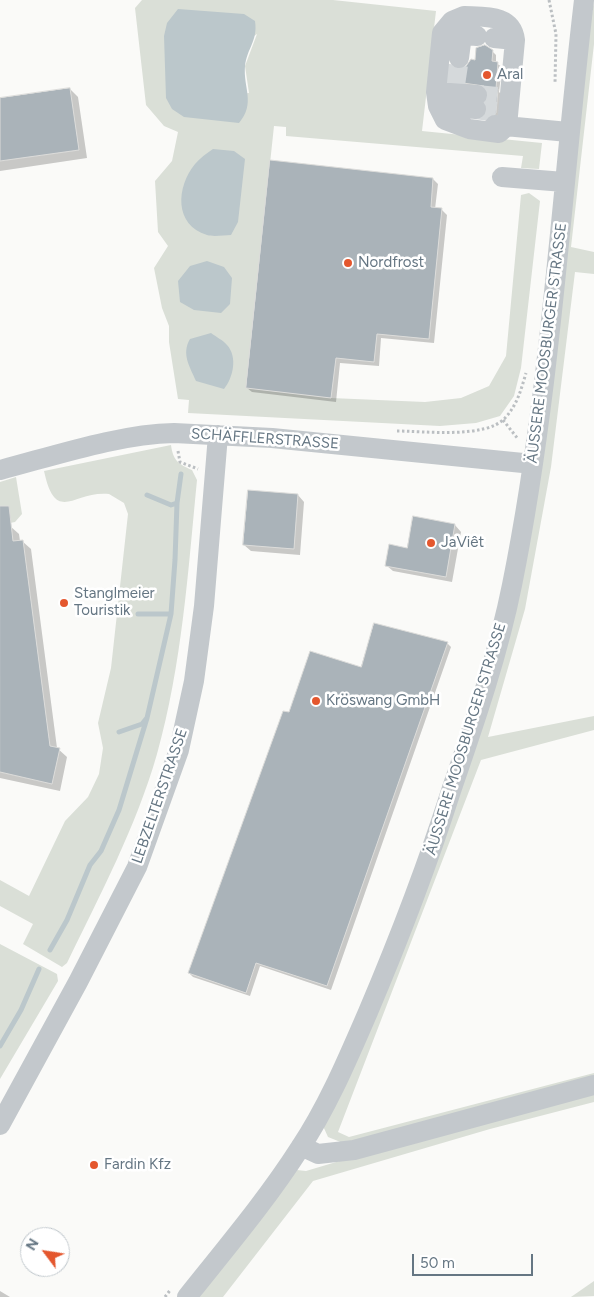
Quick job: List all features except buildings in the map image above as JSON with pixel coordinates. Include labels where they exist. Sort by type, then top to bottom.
[{"type":"street","name":"ÄUSSERE MOOSBURGER STRASSE","points":[[187,1297],[269,1193],[301,1146],[346,1063],[412,908],[478,709],[509,596],[524,464],[559,253],[568,132],[584,0]]},
{"type":"street","points":[[446,99],[469,129],[500,133],[515,40],[514,30],[509,23],[498,18],[464,16],[452,21],[469,36],[515,40]]},
{"type":"street","points":[[458,58],[469,36]]},
{"type":"street","points":[[446,99],[469,36]]},
{"type":"street","points":[[446,99],[476,109],[446,99]]},
{"type":"street","points":[[502,112],[568,132]]},
{"type":"street","points":[[502,177],[564,182]]},
{"type":"street","name":"SCHÄFFLERSTRASSE","points":[[0,470],[110,443],[158,434],[177,433],[272,438],[524,464]]},
{"type":"street","name":"LEBZELTERSTRASSE","points":[[0,1125],[78,982],[137,867],[179,750],[194,681],[204,606],[218,435]]},
{"type":"street","points":[[301,1146],[318,1154],[354,1150],[594,1086]]},
{"type":"path","points":[[549,0],[556,34],[555,85]]},
{"type":"path","points":[[391,431],[466,432],[504,420],[520,393],[526,370]]},
{"type":"path","points":[[504,420],[519,440],[524,464]]},
{"type":"path","points":[[177,433],[180,462],[198,467],[200,472]]},
{"type":"shaded area","points":[[142,0],[333,0],[436,11],[422,131],[542,143],[539,169],[521,168],[523,156],[286,136],[286,127],[274,126],[246,388],[331,398],[425,402],[461,398],[489,386],[506,356],[521,195],[529,193],[540,201],[521,368],[514,396],[500,416],[476,423],[440,426],[188,413],[189,400],[178,399],[169,342],[169,326],[162,308],[154,268],[168,246],[158,232],[155,181],[172,161],[178,132],[164,126],[146,105],[135,8]],"holes":[[[257,34],[245,66],[249,93],[166,98]]]},
{"type":"shaded area","points":[[594,0],[594,44],[571,247],[594,252],[594,274],[575,272],[551,467],[525,609],[488,737],[594,716],[594,730],[481,760],[338,1132],[349,1137],[594,1073],[594,1080],[348,1145],[328,1137],[323,1126],[495,662]]},
{"type":"shaded area","points":[[178,9],[244,14],[255,21],[254,39],[245,66],[248,95],[247,109],[239,123],[184,117],[172,109],[166,98],[164,36],[167,23]]},
{"type":"shaded area","points":[[213,149],[234,151],[245,159],[238,222],[231,235],[207,235],[196,230],[184,214],[182,194],[184,183],[197,162]]},
{"type":"shaded area","points":[[207,261],[224,267],[232,278],[230,304],[221,313],[194,310],[180,302],[178,281],[190,266]]},
{"type":"shaded area","points":[[211,333],[225,343],[232,355],[232,373],[224,389],[196,381],[187,360],[186,350],[190,339]]},
{"type":"shaded area","points":[[171,445],[177,461],[192,470],[197,480],[187,584],[173,687],[157,754],[139,808],[67,963],[62,967],[23,944],[33,924],[0,906],[0,880],[29,896],[65,821],[88,797],[99,774],[103,748],[98,723],[111,668],[128,514],[124,503],[109,494],[86,496],[68,502],[61,501],[54,497],[44,471]]},
{"type":"shaded area","points":[[16,477],[22,514],[15,522],[0,525],[0,482]]},
{"type":"shaded area","points":[[0,944],[57,974],[58,981],[0,1079]]},
{"type":"shaded area","points":[[594,1090],[594,1102],[490,1129],[313,1181],[223,1297],[199,1297],[297,1170],[306,1171],[487,1117]]},
{"type":"shaded area","points":[[594,1281],[594,1296],[571,1297]]},
{"type":"waterway","points":[[50,950],[67,920],[90,865],[101,851],[119,810],[147,718],[171,614],[177,503],[181,474]]},
{"type":"waterway","points":[[147,495],[171,505],[177,503]]},
{"type":"waterway","points":[[138,614],[171,614]]},
{"type":"waterway","points":[[119,732],[142,724],[146,719]]},
{"type":"waterway","points":[[0,1046],[21,1010],[39,969]]},
{"type":"tunnel","points":[[455,85],[459,58]]},
{"type":"tunnel","points":[[477,95],[498,97]]},
{"type":"tunnel","points":[[476,109],[496,112]]},
{"type":"place","name":"Aral","points":[[487,75]]},
{"type":"place","name":"Nordfrost","points":[[348,263]]},
{"type":"place","name":"JaViêt","points":[[431,543]]},
{"type":"place","name":"Stanglmeier Touristik","points":[[64,603]]},
{"type":"place","name":"Kröswang GmbH","points":[[316,701]]},
{"type":"place","name":"Fardin Kfz","points":[[94,1165]]}]
